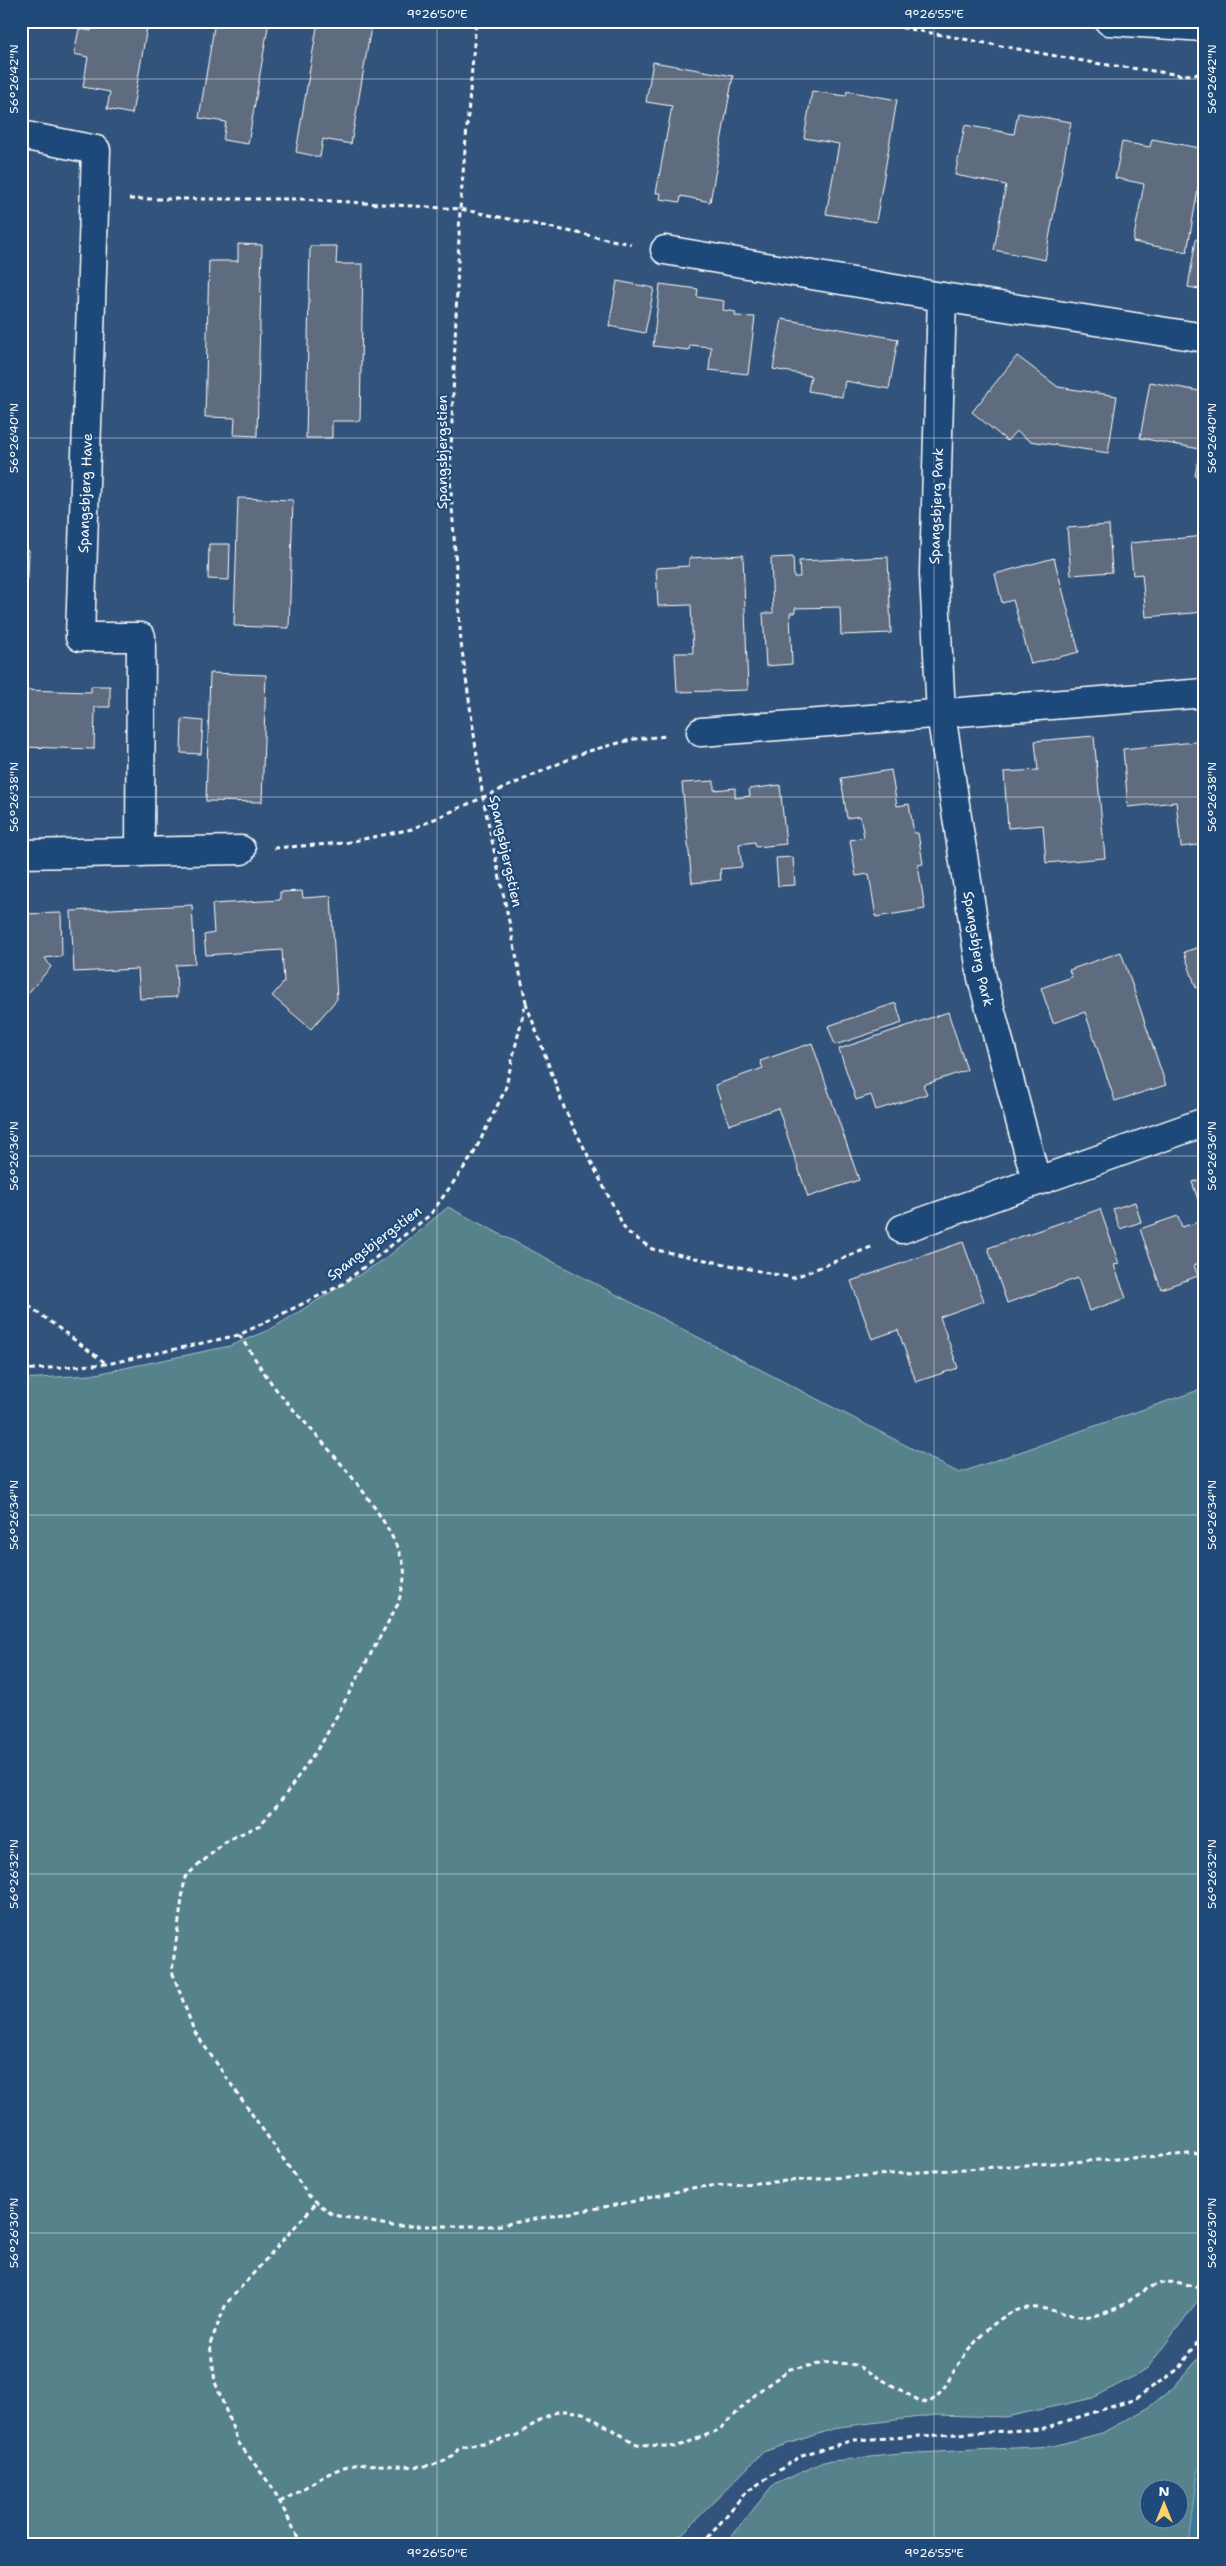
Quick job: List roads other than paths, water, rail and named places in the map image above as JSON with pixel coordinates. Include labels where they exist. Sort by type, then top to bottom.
[{"type":"street","points":[[1109,21],[1205,27]]},
{"type":"street","name":"Spangsbjerg Have","points":[[21,135],[96,150],[80,637],[141,637],[140,852]]},
{"type":"street","points":[[665,250],[942,297],[1205,338]]},
{"type":"street","name":"Spangsbjerg Park","points":[[942,297],[934,574],[941,714],[982,978],[1036,1180]]},
{"type":"street","points":[[702,732],[1205,693]]},
{"type":"street","points":[[21,854],[241,850]]},
{"type":"street","points":[[902,1229],[1036,1180],[1205,1122]]},
{"type":"water","points":[[1205,2461],[1205,2545],[1189,2545],[1198,2471]]}]
